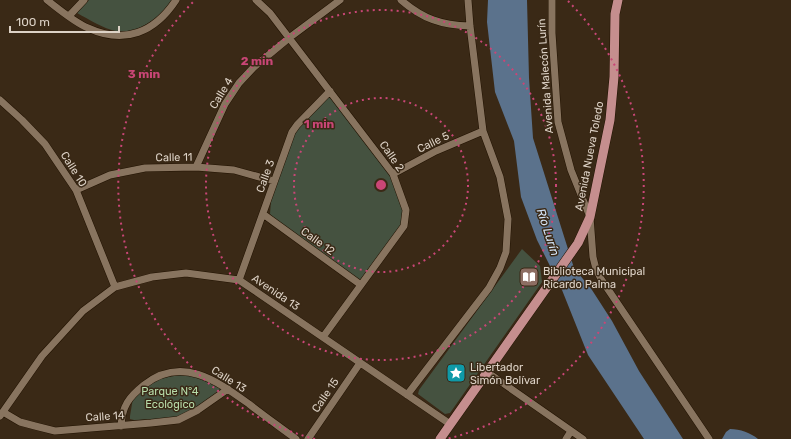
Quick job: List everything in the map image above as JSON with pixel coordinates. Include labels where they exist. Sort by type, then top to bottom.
[{"type":"main road","name":"Avenida Nueva Toledo","points":[[440,439],[547,290],[578,243],[590,217],[610,120],[614,77],[614,14],[618,0]]},
{"type":"street","points":[[47,0],[87,28],[103,34],[120,36],[136,34],[152,26],[171,8],[176,0]]},
{"type":"street","points":[[69,16],[84,0]]},
{"type":"street","name":"Calle 2","points":[[256,0],[270,13],[394,174],[406,210],[406,220],[404,226],[323,337]]},
{"type":"street","name":"Calle 4","points":[[196,167],[225,104],[239,83],[254,67],[289,38],[340,0]]},
{"type":"street","points":[[401,0],[420,15],[434,21],[451,25],[470,26]]},
{"type":"street","points":[[407,394],[489,288],[500,268],[506,252],[507,212],[500,177],[483,131],[468,0]]},
{"type":"street","name":"Avenida Malecón Lurín","points":[[552,0],[552,33],[558,122],[571,170],[590,217],[593,257],[596,269],[601,279],[709,439]]},
{"type":"street","name":"Calle 3","points":[[239,280],[292,132],[296,125],[330,91]]},
{"type":"street","name":"Calle 10","points":[[0,100],[45,144],[76,190],[114,287]]},
{"type":"street","name":"Calle 5","points":[[394,174],[436,151],[483,131]]},
{"type":"street","name":"Calle 11","points":[[76,190],[110,176],[145,168],[196,167],[234,170],[274,181]]},
{"type":"street","name":"Calle 12","points":[[263,214],[361,285]]},
{"type":"street","name":"Avenida 13","points":[[2,414],[42,356],[83,311],[114,287],[152,277],[186,273],[239,280],[450,424]]},
{"type":"street","name":"Calle 15","points":[[308,439],[360,363]]},
{"type":"street","name":"Calle 13","points":[[121,426],[125,406],[131,397],[148,382],[158,376],[168,372],[179,371],[202,375],[228,389],[296,439]]},
{"type":"street","points":[[487,372],[583,439]]},
{"type":"street","name":"Calle 14","points":[[2,414],[20,422],[55,431],[178,420],[198,410],[228,389]]},
{"type":"street","points":[[566,439],[571,431]]},
{"type":"green space","points":[[89,0],[173,0],[162,12],[148,23],[132,31],[124,32],[116,31],[96,24],[77,13]]},
{"type":"green space","points":[[329,94],[391,177],[403,204],[402,224],[360,280],[273,218],[270,214],[271,201],[295,133]]},
{"type":"green space","points":[[522,249],[540,266],[542,282],[450,413],[445,414],[418,394],[419,390]]},
{"type":"green space","name":"Parque N°4 Ecológico","points":[[180,375],[196,376],[221,388],[211,398],[180,416],[163,419],[130,419],[133,398],[147,385],[162,378]]},
{"type":"water","name":"Río Lurín","points":[[488,0],[527,0],[529,78],[533,138],[574,268],[592,290],[612,321],[639,371],[683,439],[644,439],[588,355],[562,290],[537,240],[521,197],[514,141],[495,92],[487,22]]},
{"type":"water","points":[[730,429],[745,432],[758,439],[722,439],[726,432]]},
{"type":"place","name":"Biblioteca Municipal Ricardo Palma","points":[[529,277]]},
{"type":"place","name":"Libertador Simón Bolívar","points":[[456,373]]}]
